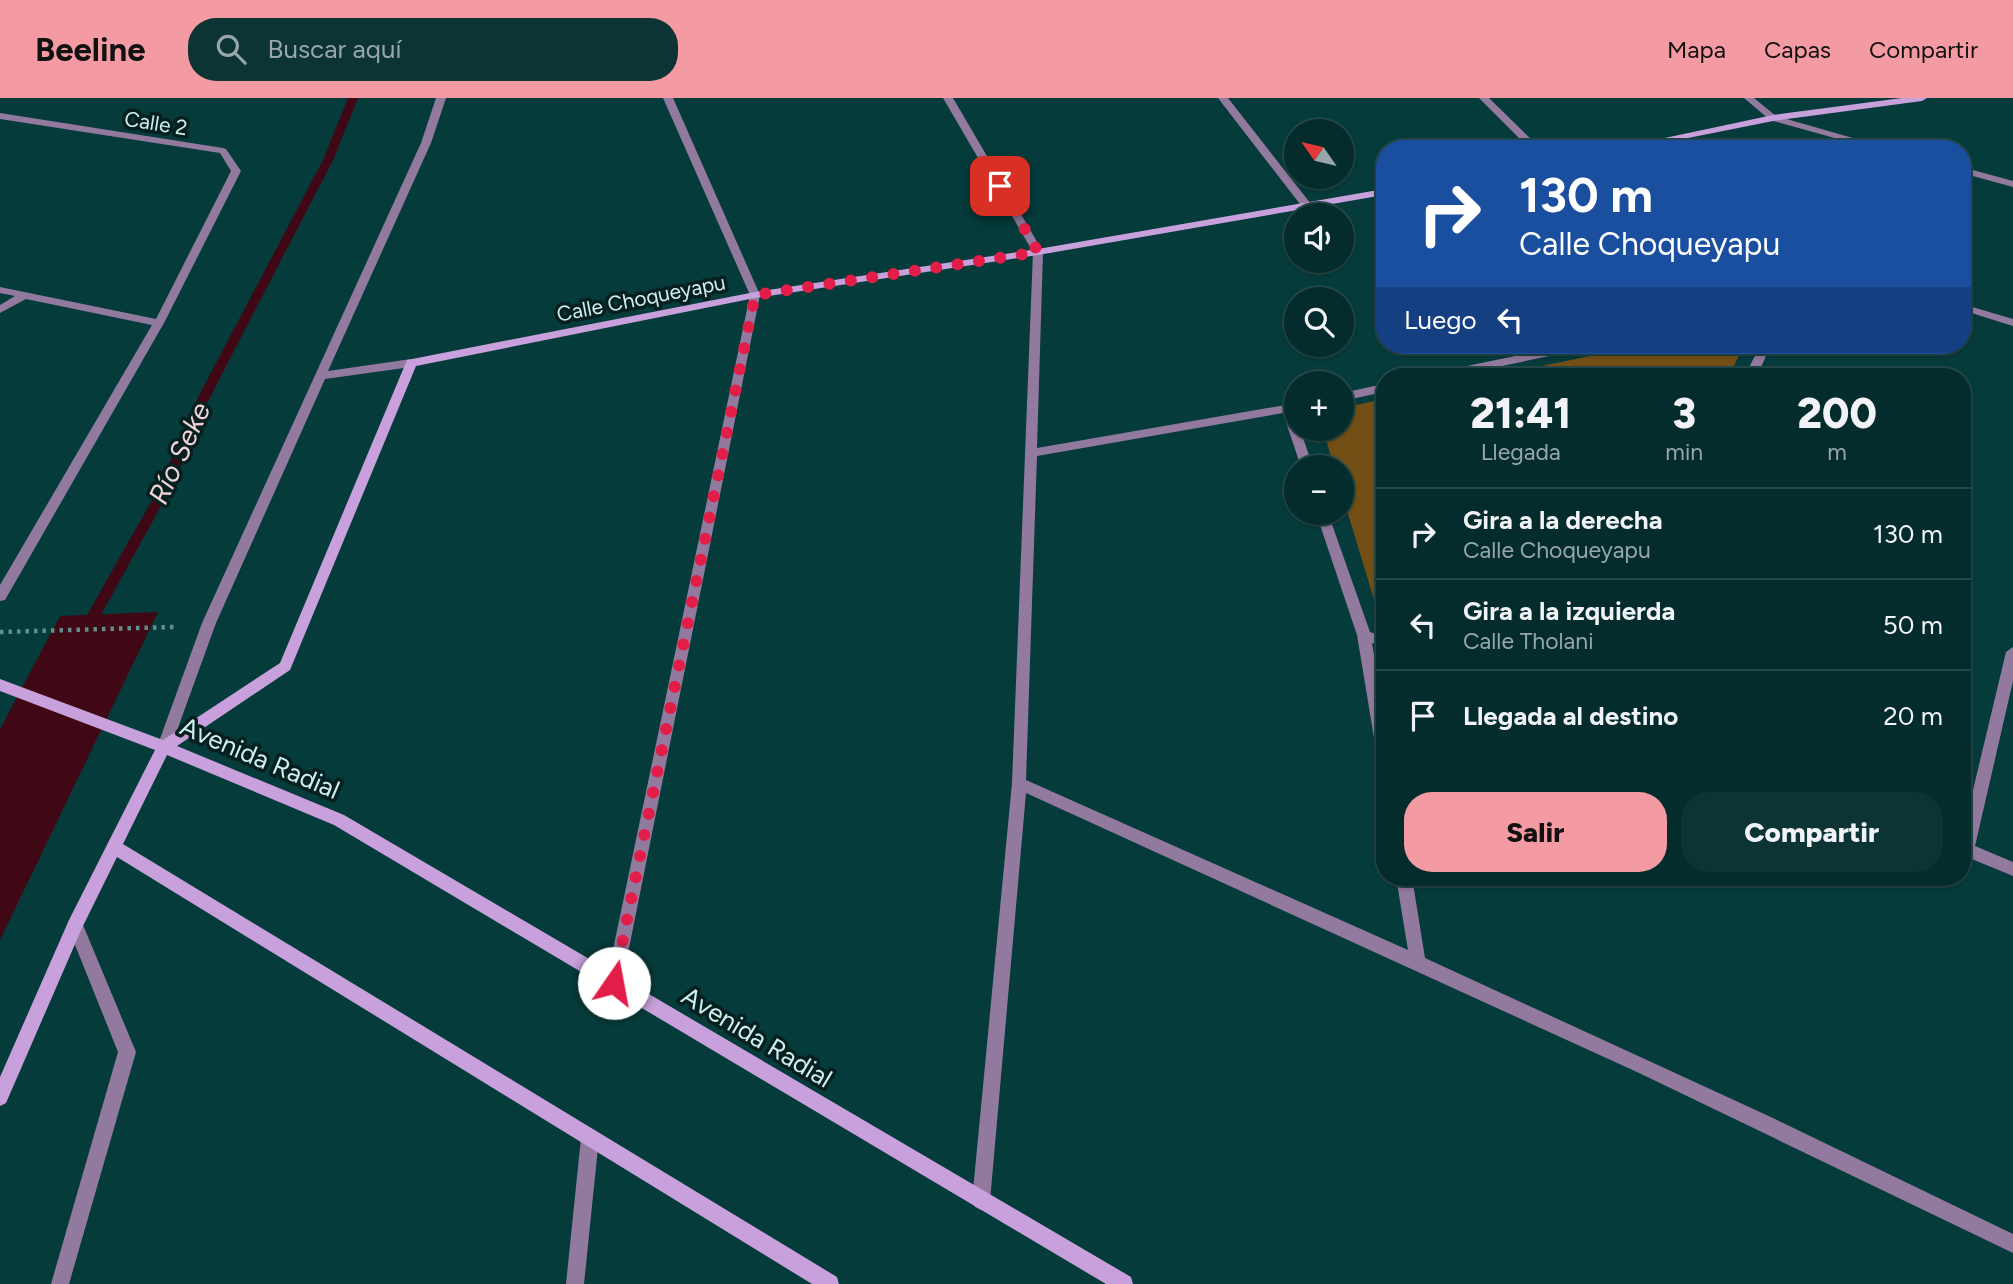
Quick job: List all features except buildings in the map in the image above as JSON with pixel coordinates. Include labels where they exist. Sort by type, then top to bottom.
[{"type":"street","points":[[0,1097],[75,925],[164,747],[209,623],[425,143],[441,98]]},
{"type":"street","points":[[614,983],[755,295],[668,98]]},
{"type":"street","points":[[948,98],[1038,252],[1019,783],[982,1201]]},
{"type":"street","points":[[1223,98],[1305,203]]},
{"type":"street","points":[[1484,98],[1527,140]]},
{"type":"street","points":[[1749,98],[1773,118],[1853,140]]},
{"type":"street","points":[[1663,140],[1773,118],[1922,98]]},
{"type":"street","name":"Calle 2","points":[[0,116],[223,152],[236,171],[159,323]]},
{"type":"street","points":[[1971,172],[2013,184]]},
{"type":"street","name":"Calle Choqueyapu","points":[[1324,203],[1376,193]]},
{"type":"street","name":"Calle Choqueyapu","points":[[321,376],[411,363],[755,295],[1038,252],[1284,210]]},
{"type":"street","points":[[0,290],[159,323],[0,596]]},
{"type":"street","points":[[0,310],[24,295]]},
{"type":"street","points":[[1971,310],[2013,323]]},
{"type":"street","points":[[1475,368],[1541,354]]},
{"type":"street","points":[[164,747],[285,666],[411,363]]},
{"type":"street","points":[[1354,394],[1376,390]]},
{"type":"street","points":[[1030,453],[1284,409]]},
{"type":"street","points":[[1326,525],[1364,635],[1376,708]]},
{"type":"street","points":[[1364,635],[1376,639]]},
{"type":"street","points":[[1971,821],[2013,652]]},
{"type":"street","name":"Avenida Radial","points":[[2,686],[164,747],[339,820],[1124,1284]]},
{"type":"street","points":[[1019,783],[1418,963],[1869,1172],[2013,1244]]},
{"type":"street","points":[[114,847],[831,1284]]},
{"type":"street","points":[[1971,852],[2013,869]]},
{"type":"street","points":[[1405,886],[1418,963]]},
{"type":"street","points":[[60,1284],[127,1052],[75,925]]},
{"type":"street","points":[[575,1284],[590,1138]]},
{"type":"path","points":[[0,632],[158,629]]},
{"type":"shaded area","points":[[1600,354],[1740,354],[1733,368],[1532,368]]},
{"type":"shaded area","points":[[1376,401],[1376,606],[1351,525],[1354,525],[1354,455],[1331,455],[1326,441],[1354,441],[1354,405]]},
{"type":"shaded area","points":[[158,612],[0,940],[0,729],[60,616]]},
{"type":"waterway","name":"Río Seke","points":[[85,631],[166,486],[202,401],[328,160],[353,98]]},
{"type":"route","points":[[614,983],[755,295],[1038,252],[1000,186]]}]
